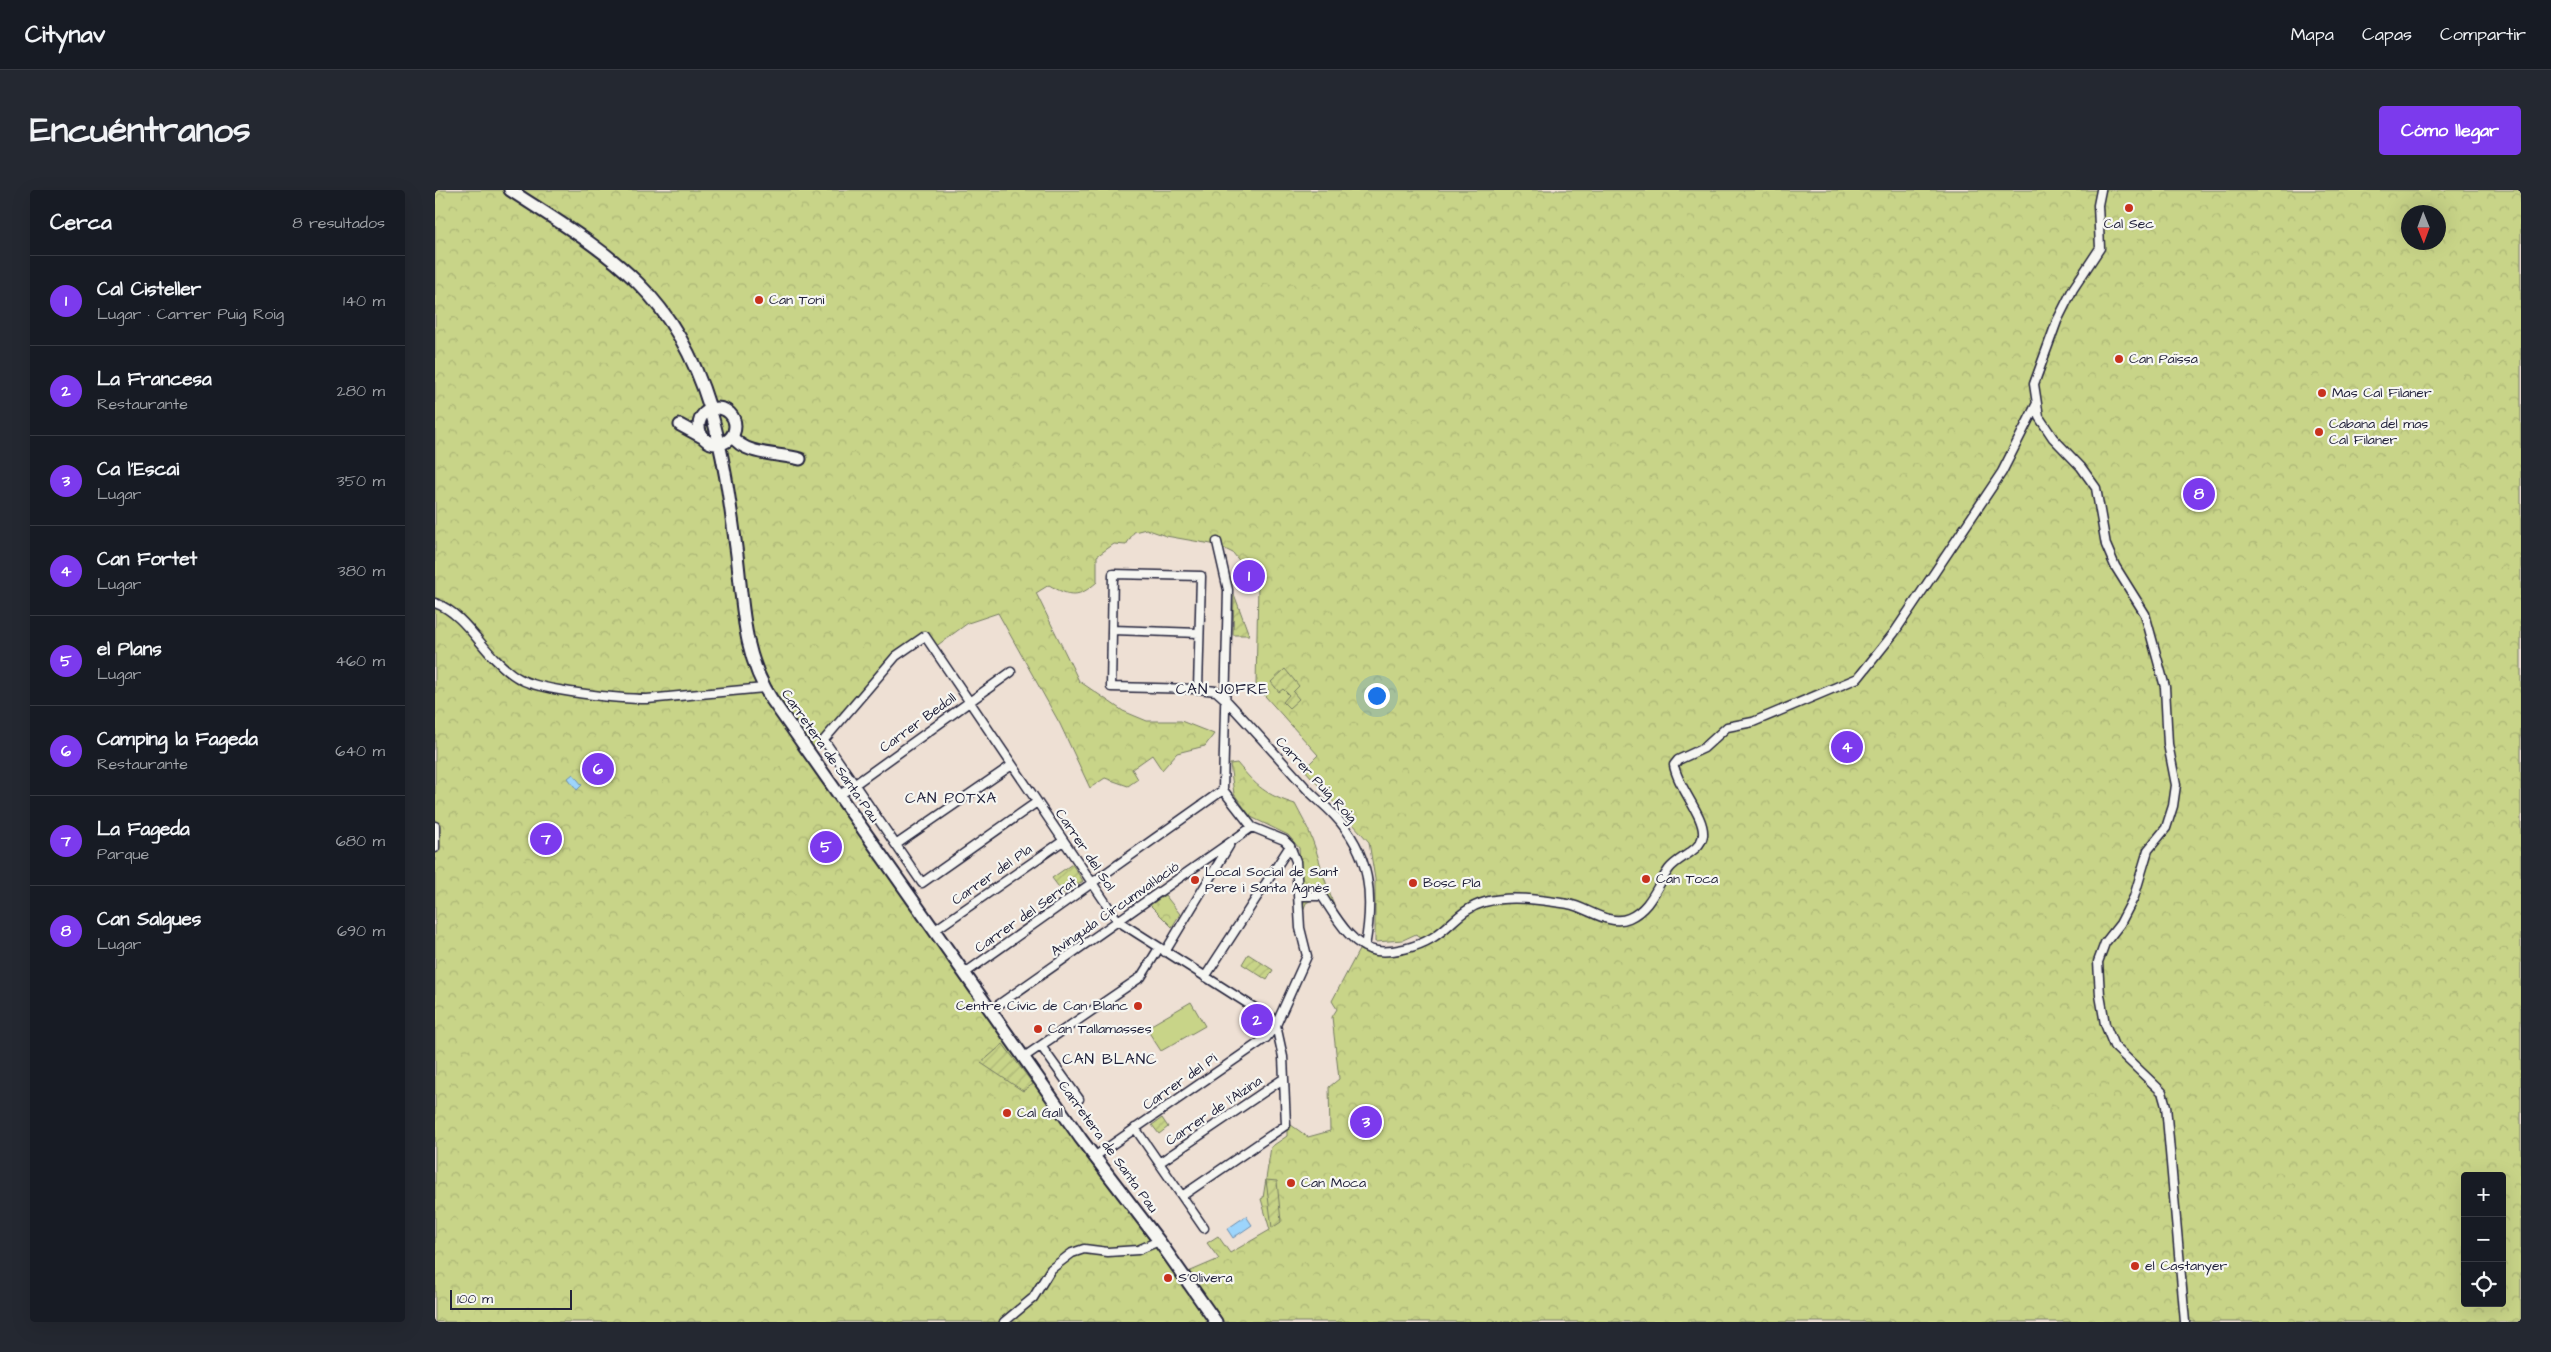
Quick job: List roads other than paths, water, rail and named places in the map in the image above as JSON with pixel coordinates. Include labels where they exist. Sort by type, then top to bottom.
[{"type":"main road","name":"Carretera de Santa Pau","points":[[510,190],[598,248],[639,283],[669,319],[702,380],[709,410],[721,444],[747,641],[756,674],[1094,1157],[1159,1241],[1216,1322]]},
{"type":"main road","points":[[702,380],[709,410],[699,428],[705,440],[721,444],[732,436]]},
{"type":"main road","points":[[709,410],[733,418],[735,428],[725,467]]},
{"type":"main road","points":[[709,410],[694,423],[680,426],[705,440],[717,450],[725,467]]},
{"type":"main road","points":[[732,436],[737,443],[749,448],[800,459]]},
{"type":"street","points":[[2101,190],[2098,205],[2100,248],[2073,289],[2047,346],[2034,384],[2036,405],[2046,429],[2096,488],[2106,545],[2115,566],[2145,614],[2165,687],[2168,744],[2176,785],[2173,806],[2166,828],[2148,850],[2134,897],[2120,924],[2105,943],[2098,962],[2100,995],[2110,1037],[2121,1054],[2162,1092],[2167,1106],[2185,1322]]},
{"type":"street","points":[[1298,896],[1322,896],[1350,934],[1365,947],[1380,951],[1403,948],[1432,938],[1465,911],[1484,902],[1505,899],[1570,904],[1608,919],[1627,919],[1641,911],[1653,897],[1670,868],[1699,844],[1703,834],[1701,824],[1675,775],[1674,765],[1678,760],[1705,748],[1727,727],[1753,722],[1858,678],[1894,633],[2002,472],[2036,405]]},
{"type":"street","points":[[1182,1196],[1286,1125],[1283,1057],[1276,1025],[1307,956],[1300,928],[1296,861],[1290,846],[1284,840],[1253,827],[1223,790],[1227,700],[1228,590],[1226,571],[1217,542]]},
{"type":"street","points":[[1198,689],[1201,576],[1113,574],[1113,630],[1199,633]]},
{"type":"street","points":[[435,603],[442,606],[464,624],[497,661],[520,679],[547,687],[639,699],[764,688]]},
{"type":"street","name":"Carrer Puig Roig","points":[[1113,630],[1111,687],[1216,691],[1227,700],[1312,794],[1334,815],[1355,842],[1368,877],[1371,916],[1365,947]]},
{"type":"street","name":"Carrer del Sol","points":[[855,784],[824,740],[896,656],[925,636],[1118,921],[1261,1012],[1276,1025]]},
{"type":"street","name":"Carrer Bedoll","points":[[840,796],[1011,672]]},
{"type":"street","points":[[897,844],[1012,765]]},
{"type":"street","points":[[855,784],[922,883],[1037,802]]},
{"type":"street","name":"Carrer del Serrat","points":[[965,973],[1223,790]]},
{"type":"street","points":[[435,826],[435,848]]},
{"type":"street","name":"Avinguda Circumval·lació","points":[[991,1010],[1253,827]]},
{"type":"street","name":"Carrer del Pla","points":[[935,930],[1063,841]]},
{"type":"street","points":[[1024,1057],[1141,977],[1162,950],[1230,844]]},
{"type":"street","points":[[1205,977],[1290,846]]},
{"type":"street","name":"Carrer del Pi","points":[[1094,1157],[1266,1038],[1276,1025]]},
{"type":"street","points":[[1041,1046],[1079,1098]]},
{"type":"street","name":"Carrer de l'Alzina","points":[[1159,1163],[1283,1079]]},
{"type":"street","points":[[1135,1128],[1204,1228]]},
{"type":"street","points":[[1004,1322],[1033,1298],[1051,1270],[1071,1253],[1084,1249],[1108,1252],[1138,1250],[1159,1241]]},
{"type":"water","points":[[573,774],[582,785],[577,790],[568,778]]},
{"type":"water","points":[[1246,1216],[1252,1225],[1233,1238],[1227,1229]]},
{"type":"place","name":"Cal Sec","points":[[2129,208]]},
{"type":"place","name":"Can Toni","points":[[759,300]]},
{"type":"place","name":"Can Païssa","points":[[2119,359]]},
{"type":"place","name":"Mas Cal Filaner","points":[[2322,393]]},
{"type":"place","name":"Cabana del mas Cal Filaner","points":[[2319,432]]},
{"type":"place","name":"Can Salgues","points":[[2199,494]]},
{"type":"place","name":"Cal Cisteller","points":[[1249,576]]},
{"type":"place","name":"Can Fortet","points":[[1847,747]]},
{"type":"place","name":"Camping la Fageda","points":[[598,769]]},
{"type":"place","name":"La Fageda","points":[[546,839]]},
{"type":"place","name":"el Plans","points":[[826,847]]},
{"type":"place","name":"Can Toca","points":[[1646,879]]},
{"type":"place","name":"Local Social de Sant Pere i Santa Agnès","points":[[1195,880]]},
{"type":"place","name":"Bosc Pla","points":[[1413,883]]},
{"type":"place","name":"Centre Cívic de Can Blanc","points":[[1138,1006]]},
{"type":"place","name":"La Francesa","points":[[1257,1020]]},
{"type":"place","name":"Can Tallamasses","points":[[1038,1029]]},
{"type":"place","name":"Cal Gall","points":[[1007,1113]]},
{"type":"place","name":"Ca l'Escai","points":[[1366,1122]]},
{"type":"place","name":"Can Moca","points":[[1291,1183]]},
{"type":"place","name":"el Castanyer","points":[[2135,1266]]},
{"type":"place","name":"S'Olivera","points":[[1168,1278]]},
{"type":"district","name":"CAN JOFRE","points":[[1222,689]]},
{"type":"district","name":"CAN POTXA","points":[[951,798]]},
{"type":"district","name":"CAN BLANC","points":[[1110,1059]]}]
